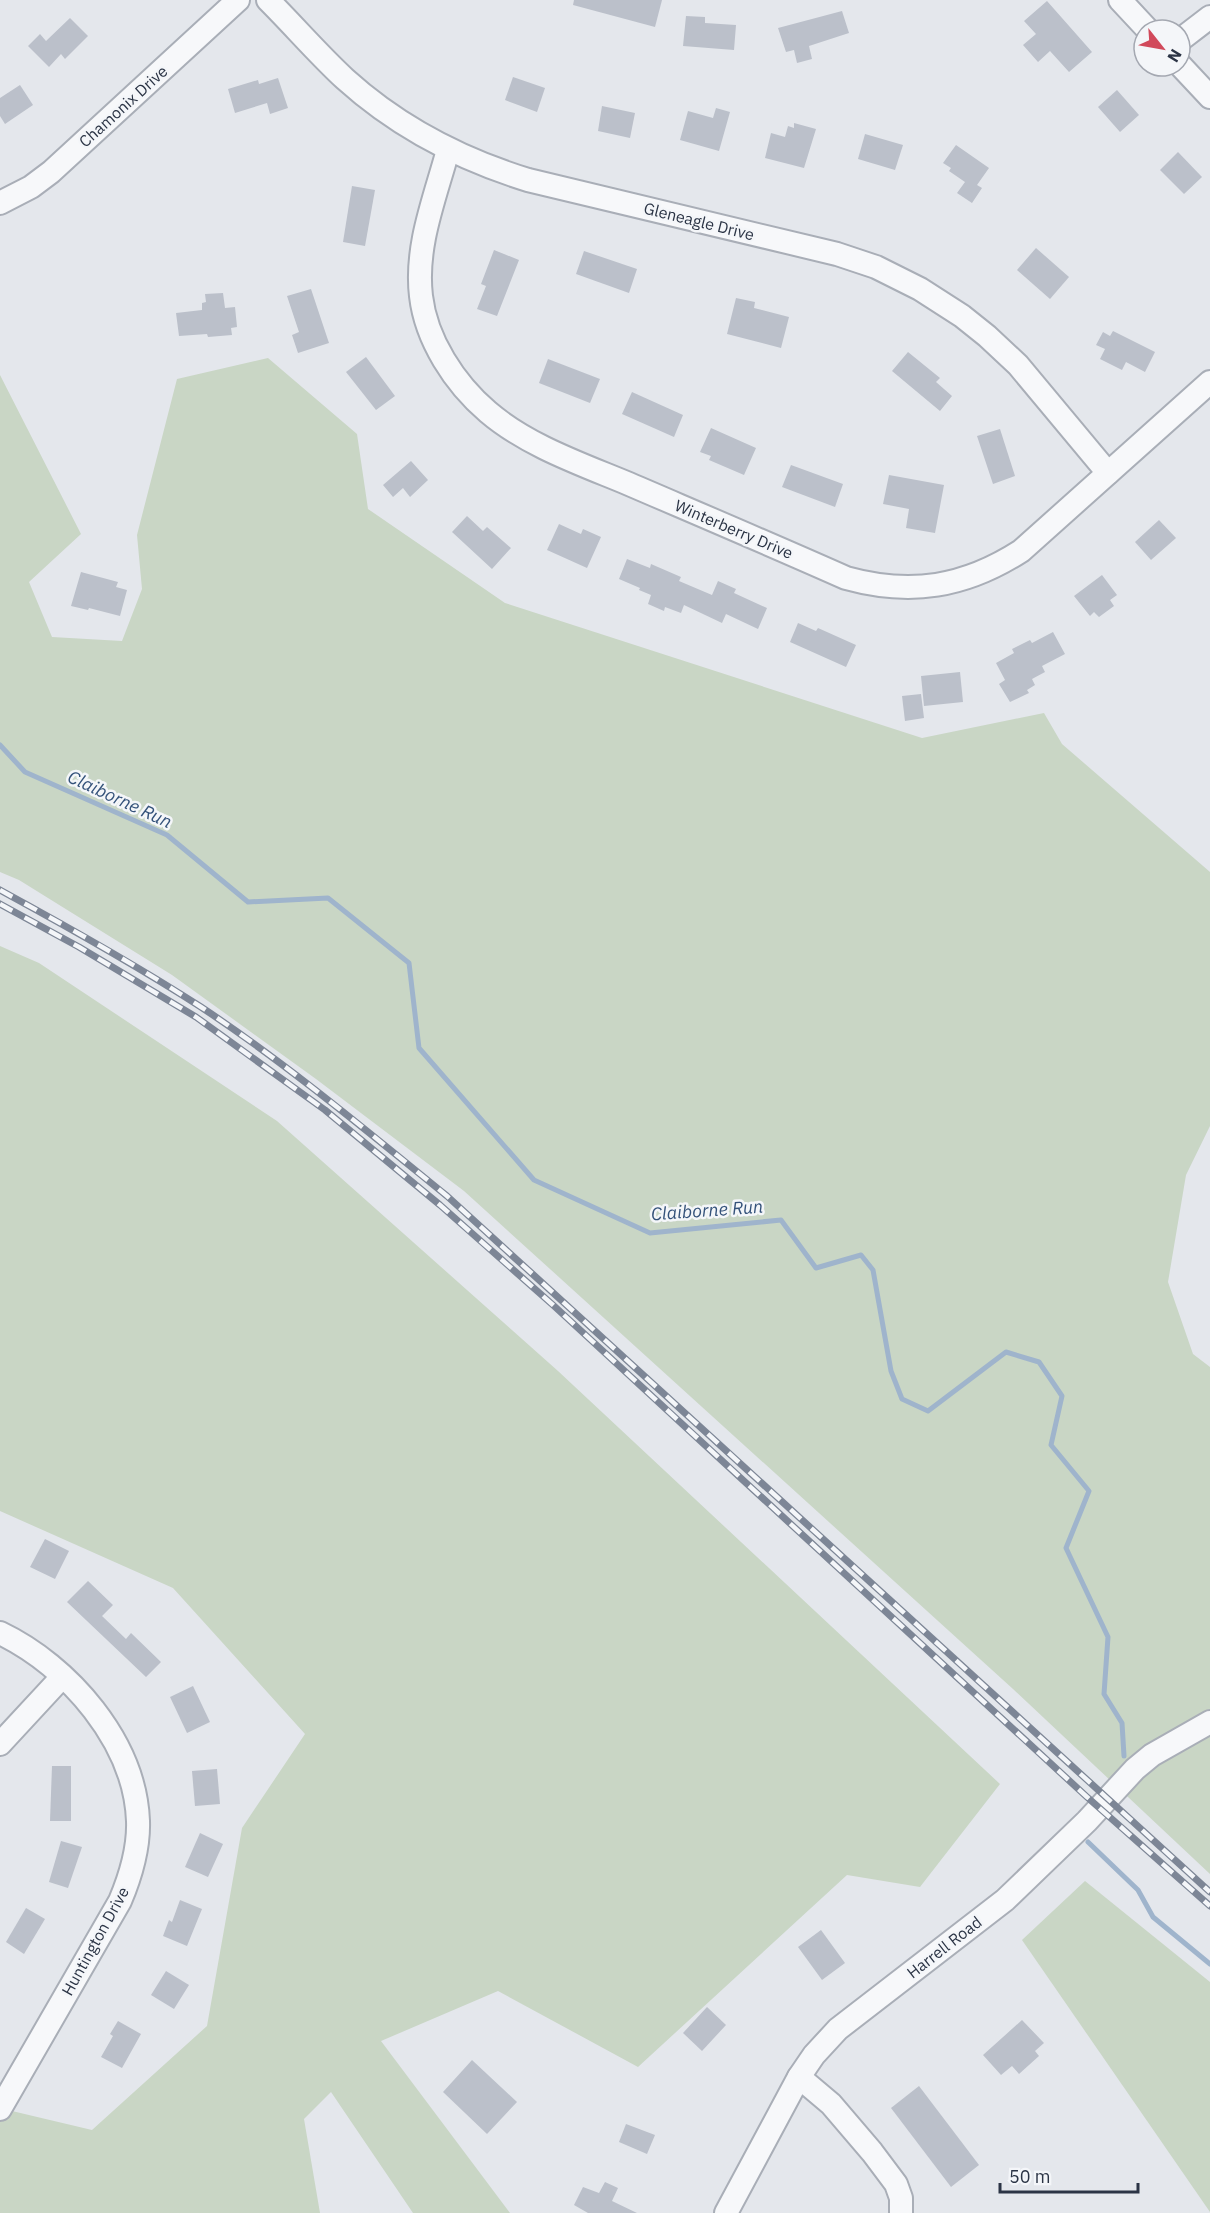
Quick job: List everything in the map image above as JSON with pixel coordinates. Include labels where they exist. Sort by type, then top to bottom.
[{"type":"street","name":"Chamonix Drive","points":[[0,203],[32,187],[51,172],[238,0]]},
{"type":"street","name":"Gleneagle Drive","points":[[268,0],[345,79],[380,108],[417,133],[448,150],[487,167],[528,180],[837,254],[876,267],[920,289],[962,316],[1018,365],[1108,474]]},
{"type":"street","points":[[1120,0],[1137,18]]},
{"type":"street","points":[[1192,30],[1210,16]]},
{"type":"street","points":[[1192,77],[1210,97]]},
{"type":"street","name":"Winterberry Drive","points":[[448,150],[421,252],[421,297],[425,319],[442,355],[452,373],[471,396],[488,413],[527,439],[846,578],[891,587],[920,588],[948,584],[976,576],[1002,563],[1021,550],[1210,382]]},
{"type":"street","name":"Huntington Drive","points":[[0,1633],[34,1653],[62,1677],[86,1701],[107,1729],[121,1753],[135,1794],[138,1821],[136,1849],[130,1876],[120,1901],[0,2109]]},
{"type":"street","points":[[0,1744],[62,1677]]},
{"type":"street","name":"Harrell Road","points":[[726,2213],[799,2077],[814,2055],[838,2029],[1005,1900],[1087,1821],[1135,1769],[1152,1755],[1210,1722]]},
{"type":"street","points":[[799,2077],[831,2104],[872,2152],[896,2184],[901,2198],[901,2213]]},
{"type":"green space","points":[[268,358],[357,434],[368,509],[505,603],[922,738],[1044,713],[1062,744],[1210,872],[1210,1126],[1186,1175],[1168,1282],[1193,1354],[1210,1367],[1210,1874],[1013,1689],[464,1191],[316,1079],[172,975],[19,880],[0,872],[0,375],[81,534],[29,582],[52,637],[122,641],[142,589],[137,535],[177,379]]},
{"type":"green space","points":[[0,946],[39,963],[277,1121],[558,1371],[1000,1784],[920,1887],[847,1875],[638,2067],[498,1991],[381,2041],[510,2213],[413,2213],[331,2092],[304,2119],[320,2213],[0,2213],[0,2121],[12,2111],[92,2130],[207,2026],[242,1828],[305,1734],[173,1588],[0,1511]]},
{"type":"green space","points":[[1085,1881],[1210,1982],[1210,2212],[1022,1940]]},
{"type":"building","points":[[574,0],[662,0],[655,27],[573,5]]},
{"type":"building","points":[[1047,1],[1092,52],[1069,72],[1050,51],[1038,62],[1023,45],[1036,34],[1024,21]]},
{"type":"building","points":[[842,11],[849,33],[809,46],[812,59],[797,63],[794,50],[786,52],[778,28]]},
{"type":"building","points":[[686,16],[705,17],[705,23],[736,25],[734,50],[683,46]]},
{"type":"building","points":[[70,18],[88,36],[65,59],[61,54],[49,67],[28,46],[40,34],[46,41]]},
{"type":"building","points":[[513,77],[545,88],[537,112],[505,100]]},
{"type":"building","points":[[278,78],[288,108],[270,114],[267,103],[235,113],[228,89],[258,80],[259,84]]},
{"type":"building","points":[[20,85],[33,105],[5,124],[0,116],[0,98]]},
{"type":"building","points":[[1117,90],[1139,115],[1120,132],[1098,107]]},
{"type":"building","points":[[602,106],[635,113],[630,138],[598,131]]},
{"type":"building","points":[[716,108],[730,112],[719,151],[680,140],[688,111],[713,118]]},
{"type":"building","points":[[794,123],[816,129],[804,168],[765,158],[771,133],[785,137],[788,126],[794,128]]},
{"type":"building","points":[[865,134],[903,145],[895,170],[858,159]]},
{"type":"building","points":[[956,145],[989,168],[977,185],[982,188],[972,203],[957,193],[965,182],[949,171],[951,168],[943,163]]},
{"type":"building","points":[[1178,152],[1202,177],[1184,194],[1160,170]]},
{"type":"building","points":[[352,186],[375,190],[365,246],[343,242]]},
{"type":"building","points":[[1036,248],[1069,277],[1050,299],[1017,270]]},
{"type":"building","points":[[494,250],[519,260],[497,316],[477,309],[486,286],[481,284]]},
{"type":"building","points":[[584,251],[637,269],[629,293],[576,274]]},
{"type":"building","points":[[311,289],[329,343],[298,353],[292,335],[299,332],[287,296]]},
{"type":"building","points":[[223,293],[225,308],[235,307],[237,327],[231,328],[232,335],[179,336],[176,313],[202,310],[202,303],[206,302],[205,294]]},
{"type":"building","points":[[736,298],[755,302],[754,308],[789,317],[781,348],[727,334]]},
{"type":"building","points":[[1113,331],[1155,352],[1145,372],[1126,362],[1122,370],[1100,359],[1105,349],[1096,345],[1103,332],[1110,336]]},
{"type":"building","points":[[908,352],[940,378],[936,382],[952,396],[940,411],[892,371]]},
{"type":"building","points":[[366,357],[395,396],[376,410],[346,372]]},
{"type":"building","points":[[548,359],[600,379],[590,403],[539,383]]},
{"type":"building","points":[[632,392],[683,415],[674,437],[622,414]]},
{"type":"building","points":[[711,428],[756,448],[744,475],[709,460],[711,456],[700,452]]},
{"type":"building","points":[[1000,429],[1015,476],[993,484],[977,436]]},
{"type":"building","points":[[411,461],[428,480],[410,497],[403,488],[393,497],[383,485]]},
{"type":"building","points":[[791,465],[843,484],[835,507],[782,487]]},
{"type":"building","points":[[889,475],[944,485],[935,533],[906,528],[909,509],[883,504]]},
{"type":"building","points":[[467,516],[483,531],[487,527],[511,548],[492,569],[452,532]]},
{"type":"building","points":[[1159,520],[1176,538],[1151,560],[1135,542]]},
{"type":"building","points":[[559,524],[581,534],[583,529],[601,537],[587,568],[547,550]]},
{"type":"building","points":[[627,559],[650,568],[651,564],[681,577],[679,581],[712,595],[718,581],[736,589],[734,593],[767,608],[758,629],[726,614],[722,623],[684,605],[681,613],[665,607],[664,611],[648,604],[651,595],[619,579]]},
{"type":"building","points":[[81,572],[118,582],[116,587],[127,590],[120,616],[71,606]]},
{"type":"building","points":[[1102,575],[1117,595],[1110,600],[1114,606],[1099,617],[1094,612],[1090,616],[1074,596]]},
{"type":"building","points":[[798,623],[816,631],[818,628],[856,645],[846,667],[790,642]]},
{"type":"building","points":[[1053,632],[1065,654],[1042,666],[1045,672],[1032,679],[1035,685],[1027,690],[1029,693],[1010,702],[999,684],[1005,680],[996,663],[1014,653],[1012,649],[1030,640],[1032,643]]},
{"type":"building","points":[[960,672],[963,702],[924,706],[921,676]]},
{"type":"building","points":[[921,694],[924,718],[905,721],[902,696]]},
{"type":"building","points":[[45,1539],[69,1551],[55,1579],[30,1567]]},
{"type":"building","points":[[88,1581],[113,1605],[102,1616],[126,1639],[131,1633],[161,1662],[146,1677],[67,1602]]},
{"type":"building","points":[[193,1686],[210,1722],[187,1733],[170,1697]]},
{"type":"building","points":[[52,1766],[71,1766],[71,1821],[50,1821]]},
{"type":"building","points":[[217,1769],[220,1804],[195,1806],[192,1771]]},
{"type":"building","points":[[200,1833],[223,1844],[208,1877],[185,1867]]},
{"type":"building","points":[[61,1841],[82,1847],[68,1888],[49,1882]]},
{"type":"building","points":[[180,1900],[202,1909],[187,1946],[163,1936],[169,1920],[172,1922]]},
{"type":"building","points":[[26,1908],[45,1919],[24,1954],[6,1942]]},
{"type":"building","points":[[821,1930],[845,1963],[822,1980],[798,1947]]},
{"type":"building","points":[[166,1971],[189,1985],[174,2009],[151,1995]]},
{"type":"building","points":[[707,2007],[726,2025],[702,2051],[683,2033]]},
{"type":"building","points":[[1022,2020],[1044,2043],[1035,2051],[1039,2056],[1019,2074],[1012,2066],[1001,2075],[983,2055]]},
{"type":"building","points":[[118,2021],[141,2034],[122,2068],[101,2057],[113,2036],[110,2034]]},
{"type":"building","points":[[472,2060],[517,2102],[487,2134],[443,2092]]},
{"type":"building","points":[[919,2086],[979,2165],[951,2187],[891,2108]]},
{"type":"building","points":[[626,2124],[655,2135],[647,2154],[619,2142]]},
{"type":"building","points":[[605,2182],[618,2188],[612,2201],[637,2213],[588,2213],[574,2205],[583,2187],[599,2193]]},
{"type":"waterway","name":"Claiborne Run","points":[[0,745],[25,772],[167,835],[248,902],[328,898],[409,963],[419,1048],[534,1180],[650,1233],[781,1220],[816,1268],[861,1255],[873,1270],[891,1371],[902,1399],[928,1411],[1006,1352],[1039,1362],[1062,1396],[1051,1445],[1089,1491],[1066,1548],[1108,1637],[1104,1694],[1122,1723],[1124,1756]]},
{"type":"waterway","name":"Claiborne Run","points":[[1088,1842],[1138,1890],[1153,1917],[1210,1964]]},
{"type":"railway","points":[[0,890],[127,961],[201,1007],[326,1098],[447,1196],[1210,1892]]},
{"type":"railway","points":[[0,904],[79,947],[196,1017],[325,1110],[440,1205],[553,1305],[1087,1797],[1210,1906]]}]
